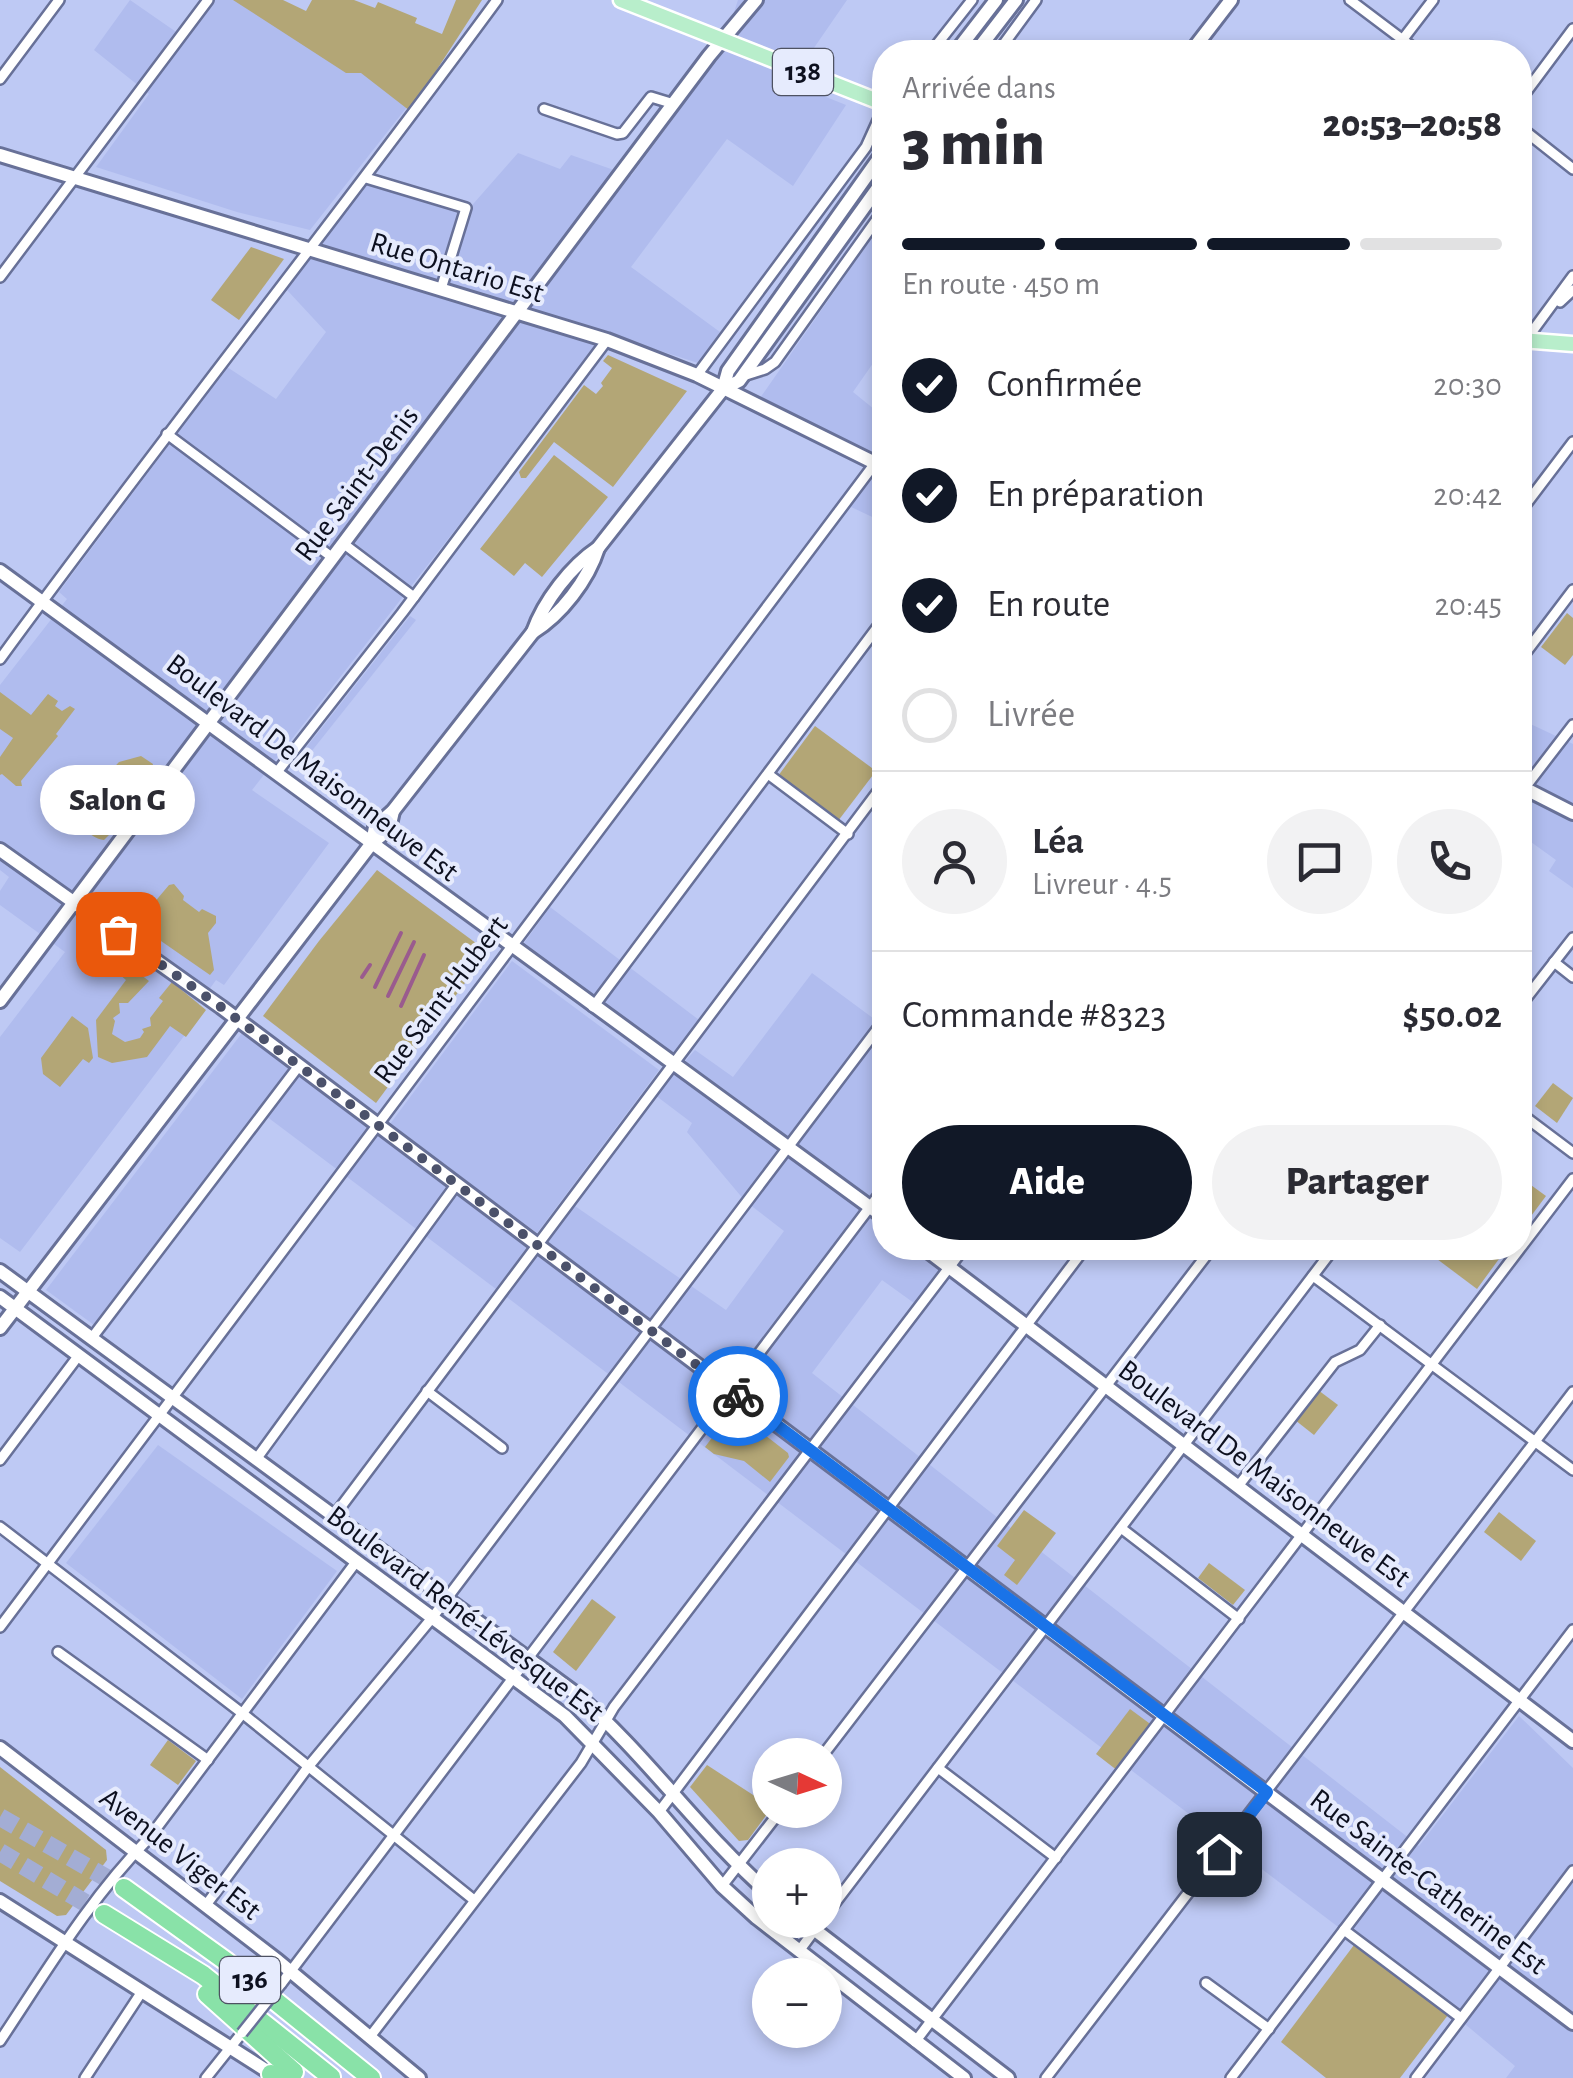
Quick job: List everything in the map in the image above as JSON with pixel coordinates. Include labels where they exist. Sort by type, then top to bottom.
[{"type":"highway","name":"136","points":[[124,1888],[226,1962],[371,2078]]},
{"type":"highway","name":"136","points":[[104,1914],[202,1975],[330,2076]]},
{"type":"highway","points":[[129,1930],[223,2006],[280,2075]]},
{"type":"main road","name":"138","points":[[621,0],[872,99]]},
{"type":"main road","points":[[1532,343],[1573,344]]},
{"type":"street","points":[[0,78],[59,0]]},
{"type":"street","points":[[0,277],[208,0]]},
{"type":"street","points":[[0,659],[497,0]]},
{"type":"street","name":"Rue Saint-Denis","points":[[0,1000],[721,40],[756,0]]},
{"type":"street","points":[[940,40],[972,0]]},
{"type":"street","points":[[965,40],[996,0]]},
{"type":"street","points":[[985,40],[1016,0]]},
{"type":"street","points":[[1007,40],[1036,0]]},
{"type":"street","points":[[1200,40],[1231,0]]},
{"type":"street","points":[[1350,0],[1402,40],[1433,0]]},
{"type":"street","points":[[1532,84],[1573,29]]},
{"type":"street","points":[[544,109],[617,134],[624,131],[650,97],[674,104]]},
{"type":"street","points":[[697,375],[866,147],[872,133]]},
{"type":"street","points":[[1532,136],[1573,168]]},
{"type":"street","name":"Rue Ontario Est","points":[[0,155],[607,340],[697,375],[872,461]]},
{"type":"street","points":[[723,389],[728,370],[872,168]]},
{"type":"street","points":[[366,178],[466,208],[440,289]]},
{"type":"street","points":[[743,376],[872,196]]},
{"type":"street","points":[[0,1328],[372,843],[375,827],[393,811],[533,632],[550,622],[592,568],[598,548],[723,389],[774,362],[872,226]]},
{"type":"street","points":[[1532,331],[1573,276]]},
{"type":"street","points":[[1547,314],[1573,290]]},
{"type":"street","points":[[277,772],[414,598],[607,340]]},
{"type":"street","points":[[167,434],[333,558]]},
{"type":"street","points":[[1532,496],[1573,442]]},
{"type":"street","name":"Rue Saint-Hubert","points":[[0,1626],[872,475]]},
{"type":"street","points":[[344,544],[414,598]]},
{"type":"street","name":"Boulevard De Maisonneuve Est","points":[[0,571],[872,1210]]},
{"type":"street","points":[[1532,644],[1573,590]]},
{"type":"street","points":[[593,1007],[872,634]]},
{"type":"street","points":[[1532,776],[1573,726]]},
{"type":"street","points":[[768,774],[848,834]]},
{"type":"street","points":[[1532,794],[1573,813]]},
{"type":"street","points":[[334,1516],[872,802]]},
{"type":"street","name":"Rue Sainte-Catherine Est","points":[[0,850],[236,1018],[1573,2023]]},
{"type":"street","points":[[1532,990],[1573,938]]},
{"type":"street","points":[[1554,962],[1573,977]]},
{"type":"street","points":[[206,1905],[308,1767],[446,1600],[872,1036]]},
{"type":"street","points":[[91,1339],[298,1067]]},
{"type":"street","points":[[1532,1122],[1573,1153]]},
{"type":"street","points":[[1532,1232],[1573,1179]]},
{"type":"street","points":[[257,1458],[456,1184]]},
{"type":"street","points":[[206,2078],[394,1837],[872,1204]]},
{"type":"street","name":"Boulevard De Maisonneuve Est","points":[[941,1260],[1573,1741]]},
{"type":"street","points":[[369,2038],[580,1763],[605,1719],[955,1260]]},
{"type":"street","points":[[659,1812],[1076,1260]]},
{"type":"street","points":[[836,1738],[1203,1260]]},
{"type":"street","points":[[842,1893],[1325,1260]]},
{"type":"street","points":[[915,2042],[1510,1260]]},
{"type":"street","name":"Boulevard René-Lévesque Est","points":[[0,1272],[575,1693],[605,1719],[752,1878]]},
{"type":"street","points":[[1312,1276],[1573,1470]]},
{"type":"street","name":"Boulevard René-Lévesque Est","points":[[0,1297],[565,1716],[659,1812],[722,1886],[799,1951],[964,2078]]},
{"type":"street","points":[[1238,1485],[1335,1362],[1360,1350],[1380,1325]]},
{"type":"street","points":[[0,1460],[79,1356]]},
{"type":"street","points":[[427,1391],[502,1448]]},
{"type":"street","points":[[1046,2078],[1573,1392]]},
{"type":"street","points":[[0,1527],[242,1713],[474,1900]]},
{"type":"street","points":[[1121,1528],[1239,1619]]},
{"type":"street","points":[[0,2041],[64,1943],[356,1562]]},
{"type":"street","points":[[1231,2078],[1573,1630]]},
{"type":"street","points":[[58,1652],[208,1760]]},
{"type":"street","name":"Avenue Viger Est","points":[[0,1748],[206,1905],[420,2078]]},
{"type":"street","points":[[938,1768],[1056,1858]]},
{"type":"street","points":[[722,1886],[767,1828]]},
{"type":"street","points":[[1416,2078],[1573,1870]]},
{"type":"street","points":[[0,1901],[141,1993],[280,2075]]},
{"type":"street","points":[[1344,1930],[1462,2018]]},
{"type":"street","points":[[799,1951],[808,1938]]},
{"type":"street","points":[[838,1938],[931,2020],[1008,2078]]},
{"type":"street","points":[[1206,1982],[1269,2029]]},
{"type":"street","points":[[85,2078],[141,1993]]},
{"type":"shaded area","points":[[130,0],[182,36],[209,0],[247,0],[418,93],[310,230],[237,212],[96,167],[149,94],[94,50]]},
{"type":"shaded area","points":[[233,0],[283,0],[306,11],[312,0],[354,0],[375,8],[378,2],[417,18],[415,23],[442,34],[456,0],[482,0],[410,111],[361,73],[346,73]]},
{"type":"shaded area","points":[[738,0],[847,0],[807,58],[801,87],[846,105],[793,186],[727,139],[631,267],[720,332],[698,363],[608,334],[252,790],[329,843],[224,985],[216,980],[196,1008],[200,1015],[20,1252],[0,1238],[0,1037],[65,952],[0,905],[0,891],[9,877],[0,870],[0,685],[67,599],[59,592],[227,367],[276,399],[326,332],[287,290],[368,183],[467,211],[518,153],[560,169],[571,155],[631,176],[720,55]]},
{"type":"shaded area","points":[[872,238],[872,365],[853,392],[872,407],[872,453],[760,398]]},
{"type":"shaded area","points":[[251,247],[284,259],[239,320],[211,300]]},
{"type":"shaded area","points":[[608,355],[687,391],[613,487],[554,442],[526,478],[521,478],[519,472],[584,385],[596,394],[603,386],[601,383],[612,368],[603,361]]},
{"type":"shaded area","points":[[554,455],[608,497],[542,577],[525,563],[514,576],[480,549]]},
{"type":"shaded area","points":[[872,477],[872,517],[849,506]]},
{"type":"shaded area","points":[[1567,613],[1573,618],[1573,655],[1565,665],[1541,647]]},
{"type":"shaded area","points":[[410,616],[416,620],[299,767],[294,763]]},
{"type":"shaded area","points":[[0,692],[31,715],[48,694],[58,701],[55,706],[62,711],[70,706],[75,709],[21,781],[22,786],[0,775],[0,757],[13,738],[0,729]]},
{"type":"shaded area","points":[[1532,725],[1573,744],[1573,888],[1549,871],[1556,860],[1532,843]]},
{"type":"shaded area","points":[[815,726],[872,768],[872,776],[838,821],[778,776]]},
{"type":"shaded area","points":[[141,756],[153,764],[150,781],[136,799],[121,801],[107,790],[105,777],[119,762]]},
{"type":"shaded area","points":[[86,799],[107,806],[116,815],[117,827],[104,840],[89,833],[83,824],[80,807]]},
{"type":"shaded area","points":[[377,870],[488,952],[376,1103],[263,1016]]},
{"type":"shaded area","points":[[174,884],[183,900],[199,912],[202,909],[216,916],[208,933],[214,970],[210,975],[135,923],[142,913],[152,920],[158,909],[153,904]]},
{"type":"shaded area","points":[[550,907],[699,1020],[672,1055],[522,946]]},
{"type":"shaded area","points":[[115,955],[149,981],[128,1003],[119,1003],[120,1013],[113,1018],[112,1034],[125,1042],[140,1038],[142,1029],[151,1026],[150,1018],[163,1001],[159,998],[172,982],[206,1010],[186,1037],[170,1026],[147,1057],[112,1063],[98,1057],[96,1020],[126,980],[119,974]]},
{"type":"shaded area","points":[[512,961],[659,1070],[537,1233],[390,1124]]},
{"type":"shaded area","points":[[812,973],[872,1017],[872,1260],[946,1260],[914,1303],[882,1280],[812,1373],[1419,1846],[1519,1716],[1573,1768],[1573,2078],[1506,2078],[1515,2066],[1453,2014],[504,1295],[572,1204],[726,1310],[784,1231],[745,1201],[687,1132],[692,1123],[655,1095],[695,1050],[733,1077]]},
{"type":"shaded area","points":[[72,1016],[88,1028],[93,1058],[89,1063],[83,1059],[60,1087],[43,1074],[41,1058]]},
{"type":"shaded area","points":[[242,1033],[529,1246],[496,1289],[266,1116],[105,1333],[46,1290]]},
{"type":"shaded area","points":[[1553,1083],[1573,1098],[1557,1123],[1535,1106]]},
{"type":"shaded area","points":[[1532,1186],[1546,1196],[1532,1215]]},
{"type":"shaded area","points":[[1438,1260],[1498,1260],[1477,1289]]},
{"type":"shaded area","points":[[1318,1390],[1338,1405],[1314,1435],[1295,1420]]},
{"type":"shaded area","points":[[733,1410],[788,1453],[770,1482],[744,1461],[714,1454],[705,1447]]},
{"type":"shaded area","points":[[158,1445],[337,1571],[242,1699],[66,1563]]},
{"type":"shaded area","points":[[1024,1510],[1056,1533],[1017,1585],[1004,1575],[1015,1560],[997,1546]]},
{"type":"shaded area","points":[[1499,1512],[1536,1541],[1521,1561],[1484,1532]]},
{"type":"shaded area","points":[[1209,1563],[1245,1590],[1233,1605],[1198,1578]]},
{"type":"shaded area","points":[[592,1599],[616,1617],[576,1671],[553,1652]]},
{"type":"shaded area","points":[[1130,1709],[1153,1726],[1118,1771],[1096,1754]]},
{"type":"shaded area","points":[[168,1740],[196,1761],[178,1785],[150,1765]]},
{"type":"shaded area","points":[[707,1765],[752,1794],[752,1828],[757,1828],[748,1840],[739,1841],[690,1787]]},
{"type":"shaded area","points":[[0,1767],[106,1850],[107,1860],[66,1915],[57,1916],[0,1881]]},
{"type":"shaded area","points":[[1354,1945],[1448,2015],[1400,2078],[1326,2078],[1281,2042]]},
{"type":"waterway","points":[[375,987],[401,933]]},
{"type":"waterway","points":[[388,996],[414,942]]},
{"type":"waterway","points":[[401,1006],[424,955]]},
{"type":"waterway","points":[[362,977],[370,965]]},
{"type":"tunnel","points":[[0,1817],[124,1888]]},
{"type":"tunnel","points":[[0,1852],[104,1914]]},
{"type":"way so far","points":[[118,934],[221,1007],[738,1396]]},
{"type":"place","name":"Salon G","points":[[118,934]]},
{"type":"route","points":[[738,1396],[1267,1792],[1219,1854]]}]
